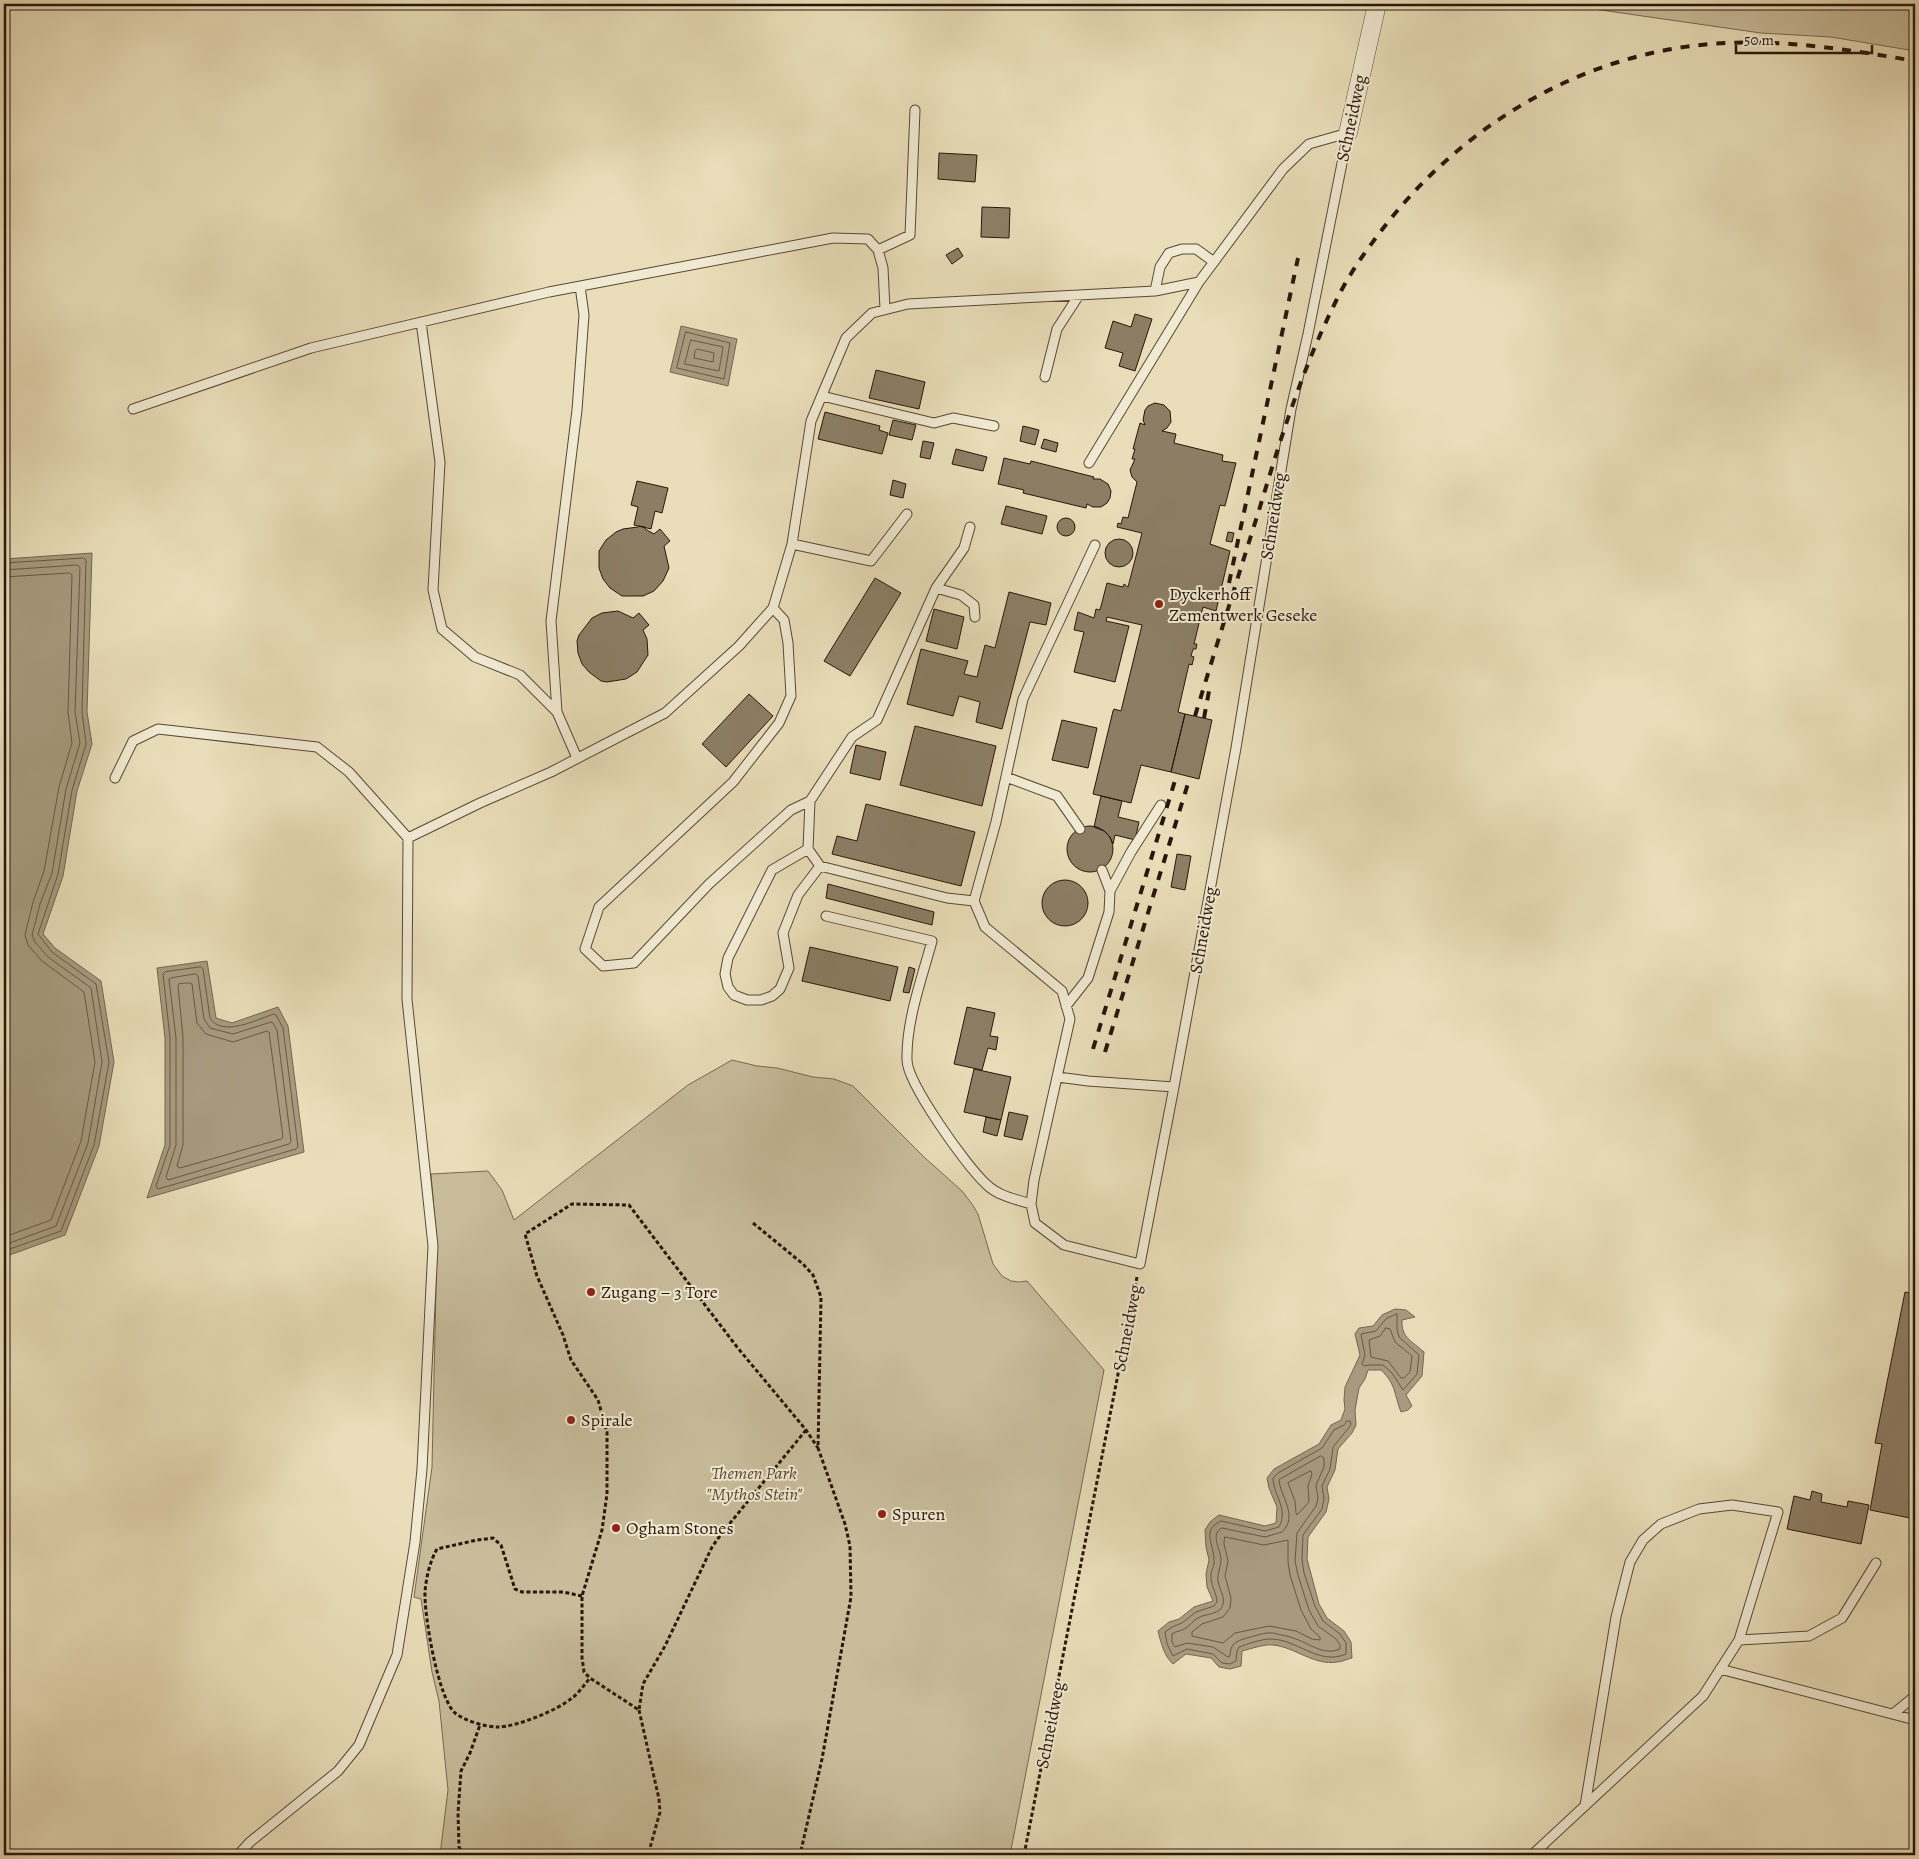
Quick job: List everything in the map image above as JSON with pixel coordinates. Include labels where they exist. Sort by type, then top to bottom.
[{"type":"street","name":"Schneidweg","points":[[1348,133],[1377,4]]},
{"type":"lane","points":[[878,250],[910,235],[915,110]]},
{"type":"lane","points":[[1089,463],[1198,282],[1283,169],[1309,144],[1348,133]]},
{"type":"lane","name":"Schneidweg","points":[[1140,1264],[1236,748],[1291,409],[1348,133]]},
{"type":"lane","points":[[133,410],[311,348],[580,286],[833,238],[868,239],[878,250],[883,268],[885,309]]},
{"type":"lane","points":[[1155,291],[1160,267],[1170,253],[1182,249],[1196,249],[1214,262]]},
{"type":"lane","points":[[408,838],[577,758],[665,713],[739,646],[773,608],[792,544],[811,421],[846,338],[872,313],[908,304],[1155,291],[1198,282]]},
{"type":"lane","points":[[577,758],[557,712],[551,621],[577,410],[584,315],[580,286]]},
{"type":"lane","points":[[1045,377],[1057,328],[1079,294]]},
{"type":"lane","points":[[421,322],[440,462],[433,590],[442,629],[475,657],[520,675],[557,712]]},
{"type":"lane","points":[[822,396],[934,424],[953,418],[994,426]]},
{"type":"lane","points":[[792,544],[871,561],[907,514]]},
{"type":"lane","points":[[970,527],[964,548],[936,588],[877,720],[852,737],[810,801],[808,849],[820,866],[947,898],[974,901]]},
{"type":"lane","points":[[1095,545],[1023,699],[1006,777],[974,901],[985,927],[1062,991],[1070,1020],[1034,1180],[1030,1204],[1035,1223],[1064,1245],[1140,1264]]},
{"type":"lane","points":[[936,588],[961,595],[974,606],[975,617]]},
{"type":"lane","points":[[773,608],[784,620],[788,643],[791,696],[779,724],[733,782],[599,907],[585,948],[603,966],[634,963],[709,884],[791,810],[810,801]]},
{"type":"lane","points":[[115,778],[134,741],[158,729],[317,747],[349,772],[408,838],[407,998],[433,1246],[422,1469],[415,1542],[397,1655],[359,1745],[338,1771],[250,1842],[238,1855]]},
{"type":"lane","points":[[1006,777],[1057,796],[1080,829]]},
{"type":"lane","points":[[1110,892],[1131,852],[1161,805]]},
{"type":"lane","points":[[808,849],[772,870],[767,879],[728,958],[725,974],[728,987],[734,995],[747,1000],[760,1000],[772,996],[780,989],[789,968],[783,933],[798,895],[820,866]]},
{"type":"lane","points":[[1066,1006],[1088,978],[1110,912],[1110,892],[1102,870]]},
{"type":"lane","points":[[826,916],[932,941],[908,1035],[906,1062],[917,1090],[967,1163],[986,1185],[1005,1197],[1030,1204]]},
{"type":"lane","points":[[1058,1076],[1108,1083],[1174,1086]]},
{"type":"lane","points":[[1532,1855],[1585,1806],[1703,1696],[1739,1640],[1778,1512],[1732,1504],[1698,1509],[1661,1524],[1643,1540],[1630,1562],[1616,1617],[1585,1806]]},
{"type":"lane","points":[[1739,1640],[1809,1636],[1842,1618],[1876,1563]]},
{"type":"lane","points":[[1720,1669],[1915,1720]]},
{"type":"lane","points":[[1893,1714],[1915,1696]]},
{"type":"path","points":[[638,1710],[584,1672],[582,1658],[582,1596],[602,1530],[607,1494],[607,1432],[598,1400],[571,1360],[563,1335],[537,1276],[525,1234],[572,1204],[629,1205],[736,1347],[806,1430],[818,1448],[845,1524],[850,1546],[851,1597],[822,1759],[800,1855]]},
{"type":"path","points":[[753,1223],[803,1264],[813,1276],[821,1297],[818,1448]]},
{"type":"path","name":"Schneidweg","points":[[1024,1855],[1140,1264]]},
{"type":"path","points":[[648,1855],[660,1812],[659,1799],[638,1710],[644,1684],[665,1646],[712,1547],[806,1430]]},
{"type":"path","points":[[582,1596],[563,1592],[522,1592],[515,1588],[501,1544],[493,1538],[438,1549],[431,1559],[425,1593],[431,1645],[445,1698],[455,1713],[480,1725],[500,1727],[538,1717],[572,1699],[590,1678]]},
{"type":"path","points":[[464,1855],[459,1847],[458,1813],[461,1772],[480,1725]]},
{"type":"green space","points":[[1559,4],[1915,4],[1915,51],[1831,37],[1761,33]]},
{"type":"green space","name":"Themen Park \"Mythos Stein\"","points":[[732,1060],[813,1077],[834,1079],[853,1086],[924,1157],[962,1191],[978,1214],[993,1264],[1002,1276],[1011,1281],[1027,1281],[1104,1370],[1010,1855],[440,1855],[448,1790],[439,1701],[432,1672],[421,1599],[414,1597],[432,1467],[437,1245],[431,1174],[488,1171],[502,1190],[514,1220],[688,1085]]},
{"type":"water","points":[[681,326],[737,339],[728,386],[670,372]]},
{"type":"water","points":[[92,553],[87,712],[92,744],[77,791],[63,876],[43,934],[55,948],[101,981],[114,1062],[99,1146],[65,1235],[4,1257],[4,559]]},
{"type":"water","points":[[207,961],[216,1018],[232,1023],[278,1007],[288,1026],[304,1152],[147,1198],[165,1145],[165,1038],[157,968]]},
{"type":"water","points":[[1395,1309],[1406,1310],[1415,1317],[1402,1320],[1403,1331],[1408,1339],[1424,1352],[1422,1376],[1406,1395],[1412,1406],[1408,1410],[1401,1412],[1392,1385],[1386,1375],[1381,1370],[1368,1370],[1359,1388],[1355,1410],[1356,1425],[1352,1433],[1338,1449],[1335,1470],[1327,1487],[1329,1499],[1326,1512],[1308,1537],[1307,1559],[1319,1604],[1327,1618],[1344,1631],[1351,1642],[1352,1658],[1339,1662],[1320,1661],[1281,1646],[1269,1645],[1242,1651],[1241,1666],[1230,1669],[1219,1667],[1211,1658],[1186,1654],[1173,1664],[1165,1653],[1158,1631],[1169,1622],[1179,1619],[1194,1607],[1213,1601],[1207,1587],[1206,1574],[1209,1560],[1205,1530],[1210,1522],[1219,1515],[1265,1526],[1276,1523],[1277,1507],[1267,1478],[1274,1469],[1319,1444],[1331,1425],[1341,1420],[1345,1409],[1345,1387],[1360,1355],[1355,1334],[1359,1328],[1373,1326],[1382,1315]]},
{"type":"building","points":[[939,153],[977,155],[975,182],[938,179]]},
{"type":"building","points":[[982,207],[1010,208],[1009,238],[981,237]]},
{"type":"building","points":[[958,248],[963,256],[952,264],[946,255]]},
{"type":"building","points":[[1135,314],[1152,319],[1135,371],[1119,366],[1123,353],[1105,348],[1113,321],[1131,327]]},
{"type":"building","points":[[876,370],[925,382],[919,409],[869,398]]},
{"type":"building","name":"Dyckerhoff Zementwerk Geseke","points":[[1155,403],[1164,405],[1170,411],[1171,422],[1162,431],[1176,434],[1174,443],[1223,455],[1222,461],[1236,463],[1225,506],[1220,505],[1210,544],[1230,551],[1216,611],[1203,607],[1194,644],[1197,644],[1196,649],[1193,649],[1191,656],[1194,657],[1192,665],[1189,664],[1178,712],[1185,714],[1171,772],[1141,765],[1131,803],[1093,794],[1113,711],[1114,709],[1121,711],[1142,625],[1107,617],[1106,621],[1129,626],[1115,682],[1074,672],[1084,632],[1074,630],[1078,612],[1094,618],[1096,609],[1100,610],[1107,583],[1123,587],[1124,584],[1128,587],[1142,533],[1117,527],[1118,523],[1121,524],[1123,517],[1128,518],[1137,482],[1132,477],[1130,470],[1135,459],[1132,459],[1135,449],[1133,449],[1140,423],[1145,425],[1143,420],[1145,410],[1148,406]]},
{"type":"building","points":[[825,412],[880,426],[879,430],[888,433],[882,454],[818,439]]},
{"type":"building","points":[[893,420],[916,425],[912,440],[889,435]]},
{"type":"building","points":[[1023,426],[1039,430],[1035,445],[1020,441]]},
{"type":"building","points":[[1044,439],[1058,443],[1056,452],[1041,448]]},
{"type":"building","points":[[923,441],[934,443],[930,459],[920,457]]},
{"type":"building","points":[[956,449],[987,457],[983,471],[952,464]]},
{"type":"building","points":[[1004,458],[1030,464],[1031,461],[1094,477],[1093,479],[1100,479],[1108,484],[1111,491],[1110,498],[1101,507],[1093,507],[1087,504],[1086,508],[1023,493],[1024,490],[998,484]]},
{"type":"building","points":[[893,480],[906,484],[903,498],[890,495]]},
{"type":"building","points":[[637,481],[668,488],[662,513],[655,511],[651,529],[634,525],[638,507],[631,505]]},
{"type":"building","points":[[1006,506],[1047,516],[1042,534],[1001,524]]},
{"type":"building","points":[[1066,518],[1072,521],[1075,527],[1072,533],[1066,536],[1060,533],[1057,527],[1060,521]]},
{"type":"building","points":[[639,526],[645,527],[645,529],[654,534],[660,529],[670,541],[664,546],[669,568],[663,581],[654,591],[643,596],[622,596],[610,588],[603,579],[599,568],[599,551],[606,540],[616,532]]},
{"type":"building","points":[[1228,532],[1234,533],[1232,542],[1226,541]]},
{"type":"building","points":[[1119,539],[1129,543],[1133,553],[1129,563],[1119,567],[1109,563],[1105,553],[1109,543]]},
{"type":"building","points":[[875,578],[901,593],[850,676],[824,661]]},
{"type":"building","points":[[1009,592],[1051,603],[1046,625],[1030,622],[1002,729],[976,722],[980,702],[959,696],[953,716],[907,704],[921,649],[968,661],[964,674],[977,677],[985,645],[995,648]]},
{"type":"building","points":[[934,609],[964,617],[957,649],[926,641]]},
{"type":"building","points":[[618,611],[633,618],[639,613],[649,625],[643,630],[647,639],[648,655],[637,672],[626,679],[601,681],[582,664],[578,653],[577,641],[579,635],[592,618],[602,613]]},
{"type":"building","points":[[749,694],[773,716],[726,767],[702,744]]},
{"type":"building","points":[[1185,714],[1212,720],[1199,779],[1171,772]]},
{"type":"building","points":[[1062,720],[1097,728],[1088,768],[1052,760]]},
{"type":"building","points":[[915,726],[996,746],[982,806],[900,785]]},
{"type":"building","points":[[856,745],[886,752],[880,780],[850,773]]},
{"type":"building","points":[[1101,796],[1122,801],[1118,817],[1139,822],[1135,840],[1115,835],[1113,844],[1110,837],[1104,831],[1094,827]]},
{"type":"building","points":[[866,804],[975,832],[961,886],[832,854],[837,836],[857,841]]},
{"type":"building","points":[[1095,826],[1099,827],[1109,836],[1112,840],[1112,858],[1103,868],[1095,872],[1085,872],[1077,868],[1068,858],[1067,844],[1071,836],[1081,827]]},
{"type":"building","points":[[1177,854],[1191,856],[1185,890],[1171,887]]},
{"type":"building","points":[[1060,880],[1070,880],[1082,886],[1087,894],[1087,912],[1082,920],[1074,925],[1060,926],[1052,923],[1045,916],[1042,908],[1042,898],[1045,890],[1052,883]]},
{"type":"building","points":[[828,884],[934,912],[932,925],[826,898]]},
{"type":"building","points":[[810,947],[898,967],[890,1001],[802,981]]},
{"type":"building","points":[[909,967],[915,969],[909,993],[903,992]]},
{"type":"building","points":[[967,1007],[995,1013],[990,1036],[998,1037],[996,1050],[988,1048],[982,1070],[954,1064]]},
{"type":"building","points":[[974,1069],[1011,1077],[1001,1120],[964,1112]]},
{"type":"building","points":[[1009,1112],[1028,1116],[1022,1140],[1004,1136]]},
{"type":"building","points":[[986,1117],[1001,1120],[997,1136],[983,1132]]},
{"type":"building","points":[[1905,1292],[1915,1294],[1915,1519],[1870,1510],[1882,1444],[1875,1443]]},
{"type":"building","points":[[1812,1491],[1822,1494],[1821,1502],[1847,1507],[1848,1501],[1869,1505],[1861,1544],[1787,1529],[1794,1496],[1810,1500]]},
{"type":"railway","points":[[1195,716],[1285,428],[1324,326],[1345,284],[1372,243],[1411,195],[1448,159],[1488,127],[1530,100],[1576,78],[1624,60],[1674,49],[1749,42],[1797,44],[1915,61]]},
{"type":"railway","points":[[1229,583],[1298,258]]},
{"type":"railway","points":[[1204,718],[1209,691]]},
{"type":"railway","points":[[1093,1049],[1177,774]]},
{"type":"railway","points":[[1105,1052],[1190,777]]},
{"type":"place","name":"Dyckerhoff Zementwerk Geseke","points":[[1159,604]]},
{"type":"place","name":"Zugang – 3 Tore","points":[[591,1292]]},
{"type":"place","name":"Spirale","points":[[571,1420]]},
{"type":"place","name":"Spuren","points":[[882,1514]]},
{"type":"place","name":"Ogham Stones","points":[[616,1528]]}]
